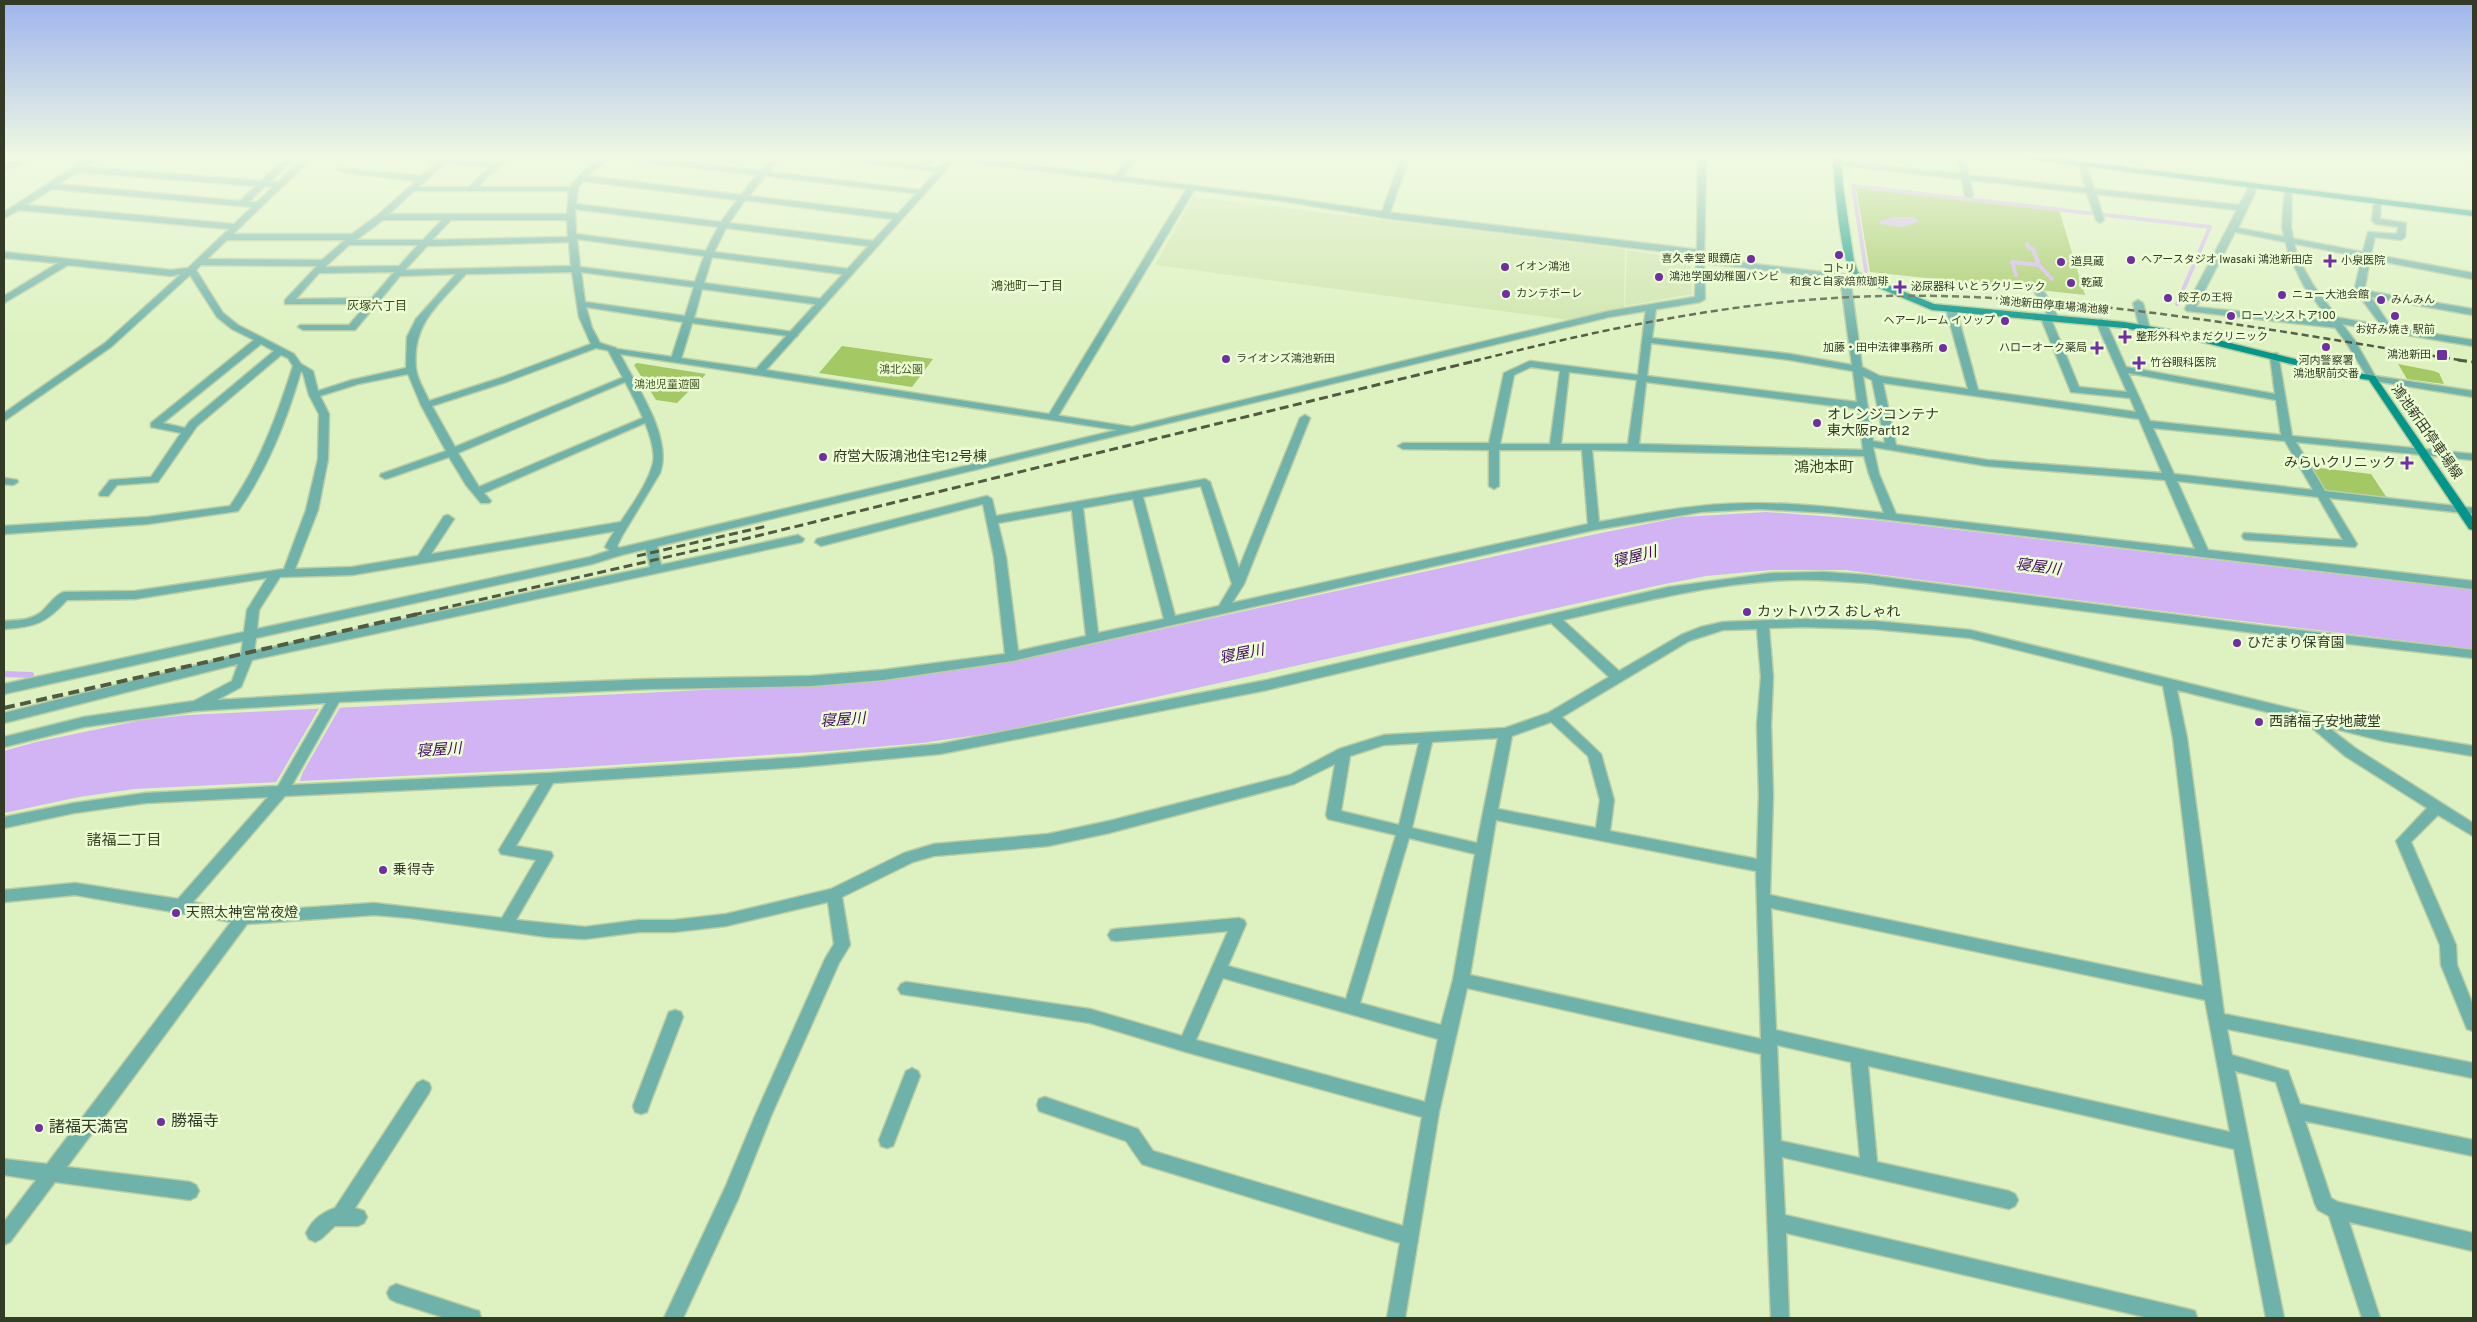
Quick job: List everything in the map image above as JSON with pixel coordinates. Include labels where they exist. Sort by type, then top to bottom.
[{"type":"main road","points":[[1844,218],[1850,261],[1854,273],[1858,276]]},
{"type":"main road","name":"鴻池新田停車場鴻池線","points":[[1858,276],[1924,304],[1952,309],[2102,322],[2145,328],[2275,356],[2331,371],[2372,378]]},
{"type":"main road","name":"鴻池新田停車場線","points":[[2372,378],[2421,452],[2468,510],[2473,526]]},
{"type":"street","points":[[126,218],[235,226]]},
{"type":"street","points":[[4,418],[108,345],[244,218]]},
{"type":"street","points":[[375,301],[288,302],[321,266],[350,240],[380,218]]},
{"type":"street","points":[[303,327],[352,328],[448,218]]},
{"type":"street","points":[[570,218],[576,269],[587,327],[596,345]]},
{"type":"street","points":[[671,218],[875,244]]},
{"type":"street","points":[[676,359],[709,253],[729,218]]},
{"type":"street","points":[[759,372],[898,218]]},
{"type":"street","points":[[1053,416],[1174,218]]},
{"type":"street","points":[[1406,218],[1701,256],[1848,278],[1858,276]]},
{"type":"street","points":[[4,689],[592,560],[617,552],[1135,430],[1609,314],[1700,299],[1701,218]]},
{"type":"street","points":[[2239,218],[2190,309],[2336,322],[2473,343]]},
{"type":"street","points":[[2286,218],[2288,241],[2301,270],[2372,378],[2473,394]]},
{"type":"street","points":[[2376,218],[2376,221],[2403,225],[2401,237],[2371,234],[2360,287],[2362,293],[2388,329]]},
{"type":"street","points":[[2232,229],[2473,276]]},
{"type":"street","points":[[224,237],[425,243],[573,238],[709,253],[849,272]]},
{"type":"street","points":[[4,256],[171,273],[194,266],[321,266],[400,271],[463,272],[576,269],[822,302]]},
{"type":"street","points":[[4,300],[66,262]]},
{"type":"street","points":[[194,266],[220,315],[234,327],[260,340],[265,345],[291,356],[298,366],[308,371],[314,395],[324,414],[323,459],[312,510],[282,573],[253,610],[247,657],[237,684],[195,706]]},
{"type":"street","points":[[463,272],[421,319],[412,337],[411,370],[426,405],[452,452],[470,482],[485,500]]},
{"type":"street","points":[[1848,278],[1846,284],[1868,448],[1874,474],[1891,516]]},
{"type":"street","points":[[2040,293],[2075,390],[2135,396]]},
{"type":"street","points":[[2362,293],[2473,312]]},
{"type":"street","points":[[2138,303],[2145,328]]},
{"type":"street","points":[[583,304],[793,334]]},
{"type":"street","points":[[1633,448],[1651,308]]},
{"type":"street","points":[[1952,309],[1974,392]]},
{"type":"street","points":[[2102,322],[2203,552]]},
{"type":"street","points":[[187,431],[155,426],[260,340]]},
{"type":"street","points":[[1648,340],[1790,357],[1858,368],[1877,379],[1974,392],[2144,420],[2288,438],[2473,456]]},
{"type":"street","points":[[426,405],[503,380],[596,345],[613,350],[1135,430]]},
{"type":"street","points":[[104,494],[114,482],[154,480],[192,424],[280,350]]},
{"type":"street","points":[[613,350],[649,419],[660,456],[658,464],[621,526],[611,547],[617,552]]},
{"type":"street","points":[[2248,536],[2351,544],[2288,438],[2280,398],[2275,356]]},
{"type":"street","points":[[1494,486],[1494,446],[1509,373],[1530,364],[1862,406]]},
{"type":"street","points":[[4,530],[116,524],[192,516],[234,509],[250,489],[271,448],[298,366]]},
{"type":"street","points":[[1555,447],[1566,368]]},
{"type":"street","points":[[2123,369],[2280,398]]},
{"type":"street","points":[[314,395],[356,382],[411,370]]},
{"type":"street","points":[[385,476],[452,452],[627,379]]},
{"type":"street","points":[[1877,379],[1891,446]]},
{"type":"street","points":[[1223,609],[1238,584],[1305,418]]},
{"type":"street","points":[[479,491],[649,419]]},
{"type":"street","points":[[1403,446],[1587,448],[1868,448],[1891,446],[1987,463],[2170,477],[2468,510]]},
{"type":"street","points":[[1587,448],[1594,526]]},
{"type":"street","points":[[991,521],[1205,482],[1238,584]]},
{"type":"street","points":[[1137,493],[1170,620]]},
{"type":"street","points":[[821,542],[987,499],[1000,557],[1012,657]]},
{"type":"street","points":[[1077,505],[1092,639]]},
{"type":"street","points":[[4,742],[84,722],[195,706],[650,684],[810,680],[883,675],[1012,657],[1594,526],[1701,509],[1759,506],[1831,510],[2473,585]]},
{"type":"street","points":[[186,528],[192,516]]},
{"type":"street","points":[[423,558],[448,519]]},
{"type":"street","points":[[4,625],[34,623],[45,617],[64,596],[135,595],[282,573],[352,570],[621,526]]},
{"type":"street","points":[[4,718],[247,657],[798,539]]},
{"type":"street","points":[[651,545],[656,569]]},
{"type":"street","points":[[4,822],[74,808],[146,798],[284,788],[549,778],[800,762],[940,749],[1267,686],[1552,617],[1669,591],[1722,582],[1772,577],[1824,576],[1867,579],[2263,630],[2473,654]]},
{"type":"street","points":[[1552,617],[1617,677]]},
{"type":"street","points":[[1763,624],[1767,677],[1764,725],[1766,795],[1763,866],[1773,1147],[1783,1318]]},
{"type":"street","points":[[4,896],[74,889],[243,918],[374,909],[411,912],[505,926],[585,933],[639,926],[674,926],[726,920],[834,894],[909,857],[934,850],[1048,840],[1109,827],[1294,779],[1344,753],[1384,740],[1426,740],[1506,733],[1554,716],[1685,638],[1705,630],[1763,624],[1874,625],[1970,634],[2169,684],[2422,744],[2473,751]]},
{"type":"street","points":[[2169,684],[2180,738],[2216,1020],[2276,1318]]},
{"type":"street","points":[[181,906],[284,788],[334,700]]},
{"type":"street","points":[[1554,716],[1594,754],[1607,800],[1602,835]]},
{"type":"street","points":[[2308,717],[2350,752],[2473,830]]},
{"type":"street","points":[[1396,1318],[1431,1112],[1447,1034],[1461,980],[1483,850],[1506,733]]},
{"type":"street","points":[[1351,1007],[1404,832],[1426,740]]},
{"type":"street","points":[[1344,753],[1333,815],[1483,850]]},
{"type":"street","points":[[505,926],[546,856],[506,850],[549,778]]},
{"type":"street","points":[[2436,808],[2403,840],[2448,945],[2449,965],[2473,1024]]},
{"type":"street","points":[[1490,813],[1763,866]]},
{"type":"street","points":[[673,1318],[732,1193],[763,1116],[833,959],[842,945],[834,894]]},
{"type":"street","points":[[1764,900],[2212,995]]},
{"type":"street","points":[[4,1236],[50,1172],[243,918]]},
{"type":"street","points":[[1116,935],[1239,924],[1186,1045]]},
{"type":"street","points":[[1218,970],[1447,1034]]},
{"type":"street","points":[[1461,980],[1769,1042],[1858,1057],[2241,1143]]},
{"type":"street","points":[[906,989],[1090,1016],[1186,1045],[1431,1112]]},
{"type":"street","points":[[642,1106],[676,1017]]},
{"type":"street","points":[[2216,1020],[2473,1070]]},
{"type":"street","points":[[1858,1057],[1869,1168]]},
{"type":"street","points":[[2225,1061],[2282,1076],[2324,1204],[2336,1210],[2473,1242]]},
{"type":"street","points":[[887,1140],[912,1076]]},
{"type":"street","points":[[315,1233],[322,1223],[349,1215],[423,1088]]},
{"type":"street","points":[[1045,1104],[1132,1134],[1148,1158],[1411,1237]]},
{"type":"street","points":[[2294,1112],[2473,1148]]},
{"type":"street","points":[[1773,1147],[2008,1200]]},
{"type":"street","points":[[4,1167],[190,1191]]},
{"type":"street","points":[[2336,1210],[2371,1318]]},
{"type":"street","points":[[1777,1222],[2188,1318]]},
{"type":"street","points":[[396,1293],[472,1318]]},
{"type":"shaded area","points":[[1181,218],[1365,218],[1625,249],[1624,308],[1570,320],[1155,265]]},
{"type":"shaded area","name":"鴻池学園幼稚園バンビ","points":[[1627,250],[1690,260],[1692,294],[1625,306]]},
{"type":"green space","points":[[1861,218],[2061,218],[2085,295],[1870,272]]},
{"type":"green space","name":"鴻北公園","points":[[842,346],[933,359],[912,387],[819,373]]},
{"type":"green space","name":"鴻池児童遊園","points":[[637,363],[706,374],[677,403],[656,400],[634,365]]},
{"type":"green space","points":[[2398,364],[2439,373],[2444,384],[2407,379]]},
{"type":"green space","points":[[2311,467],[2371,474],[2387,498],[2326,492]]},
{"type":"water","points":[[1891,218],[1914,218],[1920,221],[1902,227],[1880,224],[1880,221]]},
{"type":"water","name":"寝屋川","points":[[1767,512],[1874,520],[2473,590],[2473,649],[1845,570],[1771,570],[1706,576],[1660,585],[998,732],[922,743],[566,768],[134,789],[79,797],[4,813],[4,751],[36,742],[142,720],[187,715],[787,686],[904,675],[1016,661],[1601,533],[1682,517]]},
{"type":"pier","points":[[342,704],[303,772],[299,783],[275,784],[321,705]]},
{"type":"waterway","points":[[1858,218],[1866,271]]},
{"type":"waterway","points":[[2129,218],[2210,227],[2177,304]]},
{"type":"waterway","points":[[2027,244],[2029,248],[2033,249],[2039,265]]},
{"type":"waterway","points":[[2016,275],[2012,262],[2039,265]]},
{"type":"waterway","points":[[2039,265],[2052,279]]},
{"type":"waterway","points":[[4,674],[31,675]]},
{"type":"railway","points":[[1474,361],[1575,337],[1726,309],[1829,298],[1881,296],[1955,296],[2102,307],[2248,326],[2466,361]]},
{"type":"railway","points":[[413,615],[724,544],[1479,360]]},
{"type":"railway","points":[[2458,360],[2473,362]]},
{"type":"railway","points":[[637,556],[767,526]]},
{"type":"railway","points":[[4,708],[418,614]]},
{"type":"place","name":"コトリ 和食と自家焙煎珈琲","points":[[1839,255]]},
{"type":"place","name":"喜久幸堂 眼鏡店","points":[[1751,259]]},
{"type":"place","name":"ヘアースタジオ Iwasaki 鴻池新田店","points":[[2131,260]]},
{"type":"place","name":"小泉医院","points":[[2330,261]]},
{"type":"place","name":"道具蔵","points":[[2061,262]]},
{"type":"place","name":"イオン鴻池","points":[[1505,267]]},
{"type":"place","name":"鴻池学園幼稚園バンビ","points":[[1659,277]]},
{"type":"place","name":"乾蔵","points":[[2071,283]]},
{"type":"place","name":"泌尿器科 いとうクリニック","points":[[1900,287]]},
{"type":"place","name":"カンテボーレ","points":[[1506,294]]},
{"type":"place","name":"ニュー大池会館","points":[[2282,295]]},
{"type":"place","name":"餃子の王将","points":[[2168,298]]},
{"type":"place","name":"みんみん","points":[[2381,300]]},
{"type":"place","name":"ローソンストア100","points":[[2231,316]]},
{"type":"place","name":"お好み焼き 駅前","points":[[2395,316]]},
{"type":"place","name":"ヘアールーム イソップ","points":[[2005,321]]},
{"type":"place","name":"整形外科やまだクリニック","points":[[2125,337]]},
{"type":"place","name":"河内警察署 鴻池駅前交番","points":[[2326,347]]},
{"type":"place","name":"加藤・田中法律事務所","points":[[1943,348]]},
{"type":"place","name":"ハローオーク薬局","points":[[2097,348]]},
{"type":"place","name":"鴻池新田","points":[[2442,355]]},
{"type":"place","name":"ライオンズ鴻池新田","points":[[1226,359]]},
{"type":"place","name":"竹谷眼科医院","points":[[2139,363]]},
{"type":"place","name":"オレンジコンテナ 東大阪Part12","points":[[1817,423]]},
{"type":"place","name":"府営大阪鴻池住宅12号棟","points":[[823,457]]},
{"type":"place","name":"みらいクリニック","points":[[2407,463]]},
{"type":"place","name":"カットハウス おしゃれ","points":[[1747,612]]},
{"type":"place","name":"ひだまり保育園","points":[[2237,643]]},
{"type":"place","name":"西諸福子安地蔵堂","points":[[2259,722]]},
{"type":"place","name":"乗得寺","points":[[383,870]]},
{"type":"place","name":"天照太神宮常夜燈","points":[[176,913]]},
{"type":"place","name":"勝福寺","points":[[161,1122]]},
{"type":"place","name":"諸福天満宮","points":[[39,1128]]},
{"type":"district","name":"鴻池町一丁目","points":[[1027,287]]},
{"type":"district","name":"灰塚六丁目","points":[[377,307]]},
{"type":"district","name":"鴻池本町","points":[[1824,468]]},
{"type":"district","name":"諸福二丁目","points":[[124,841]]}]
